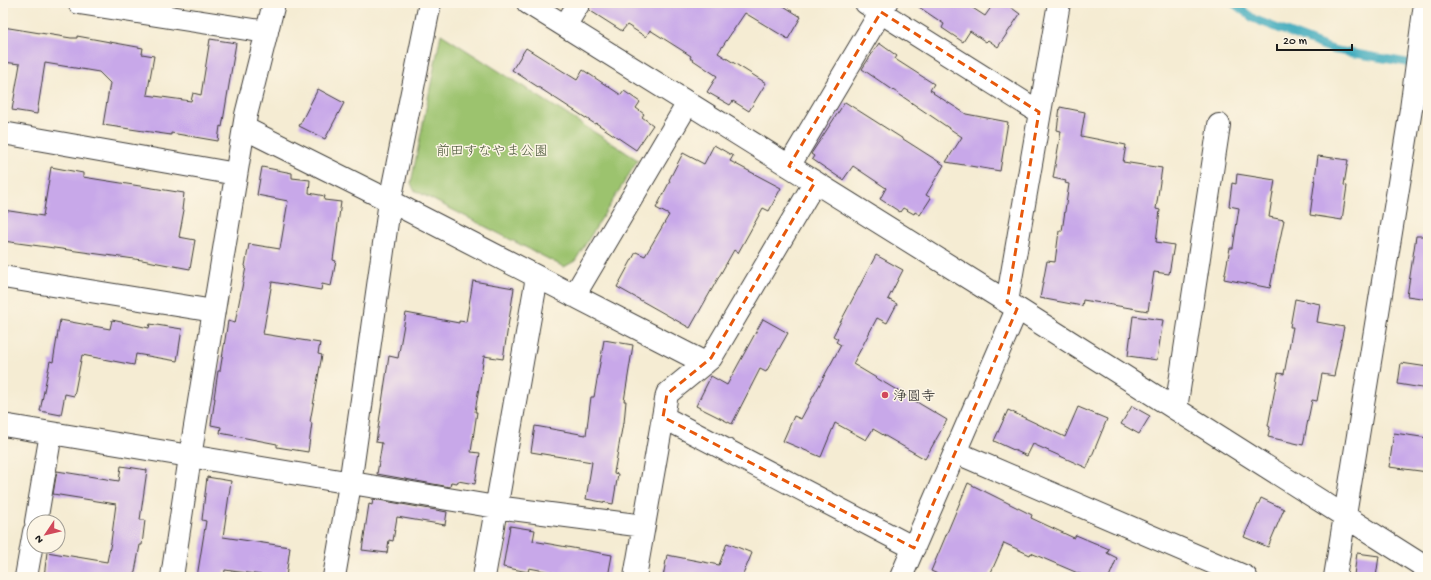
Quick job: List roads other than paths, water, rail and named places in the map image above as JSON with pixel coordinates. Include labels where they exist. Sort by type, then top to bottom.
[{"type":"street","points":[[79,3],[267,32]]},
{"type":"street","points":[[172,577],[190,457],[244,128],[274,3]]},
{"type":"street","points":[[334,577],[350,484],[390,200],[430,3]]},
{"type":"street","points":[[528,3],[1176,409],[1428,569]]},
{"type":"street","points":[[564,26],[579,3]]},
{"type":"street","points":[[901,577],[955,452],[1012,306],[1039,112],[1059,3]]},
{"type":"street","points":[[1335,577],[1411,109],[1425,3]]},
{"type":"street","points":[[789,166],[877,6],[1039,112]]},
{"type":"street","points":[[574,296],[688,103]]},
{"type":"street","points":[[1176,409],[1219,125]]},
{"type":"street","points":[[244,128],[390,200],[704,363]]},
{"type":"street","points":[[3,133],[236,174]]},
{"type":"street","points":[[635,577],[667,394],[711,358],[815,182]]},
{"type":"street","points":[[3,277],[214,311]]},
{"type":"street","points":[[484,577],[537,277]]},
{"type":"street","points":[[663,417],[914,548]]},
{"type":"street","points":[[3,425],[496,508],[644,526]]},
{"type":"street","points":[[37,514],[51,433]]},
{"type":"street","points":[[955,452],[1246,577]]},
{"type":"street","points":[[26,577],[30,554]]},
{"type":"waterway","points":[[1233,3],[1254,19],[1334,50],[1428,66]]},
{"type":"place","name":"浄圓寺","points":[[885,395]]},
{"type":"park label","name":"前田すなやま公園","points":[[492,150]]}]
